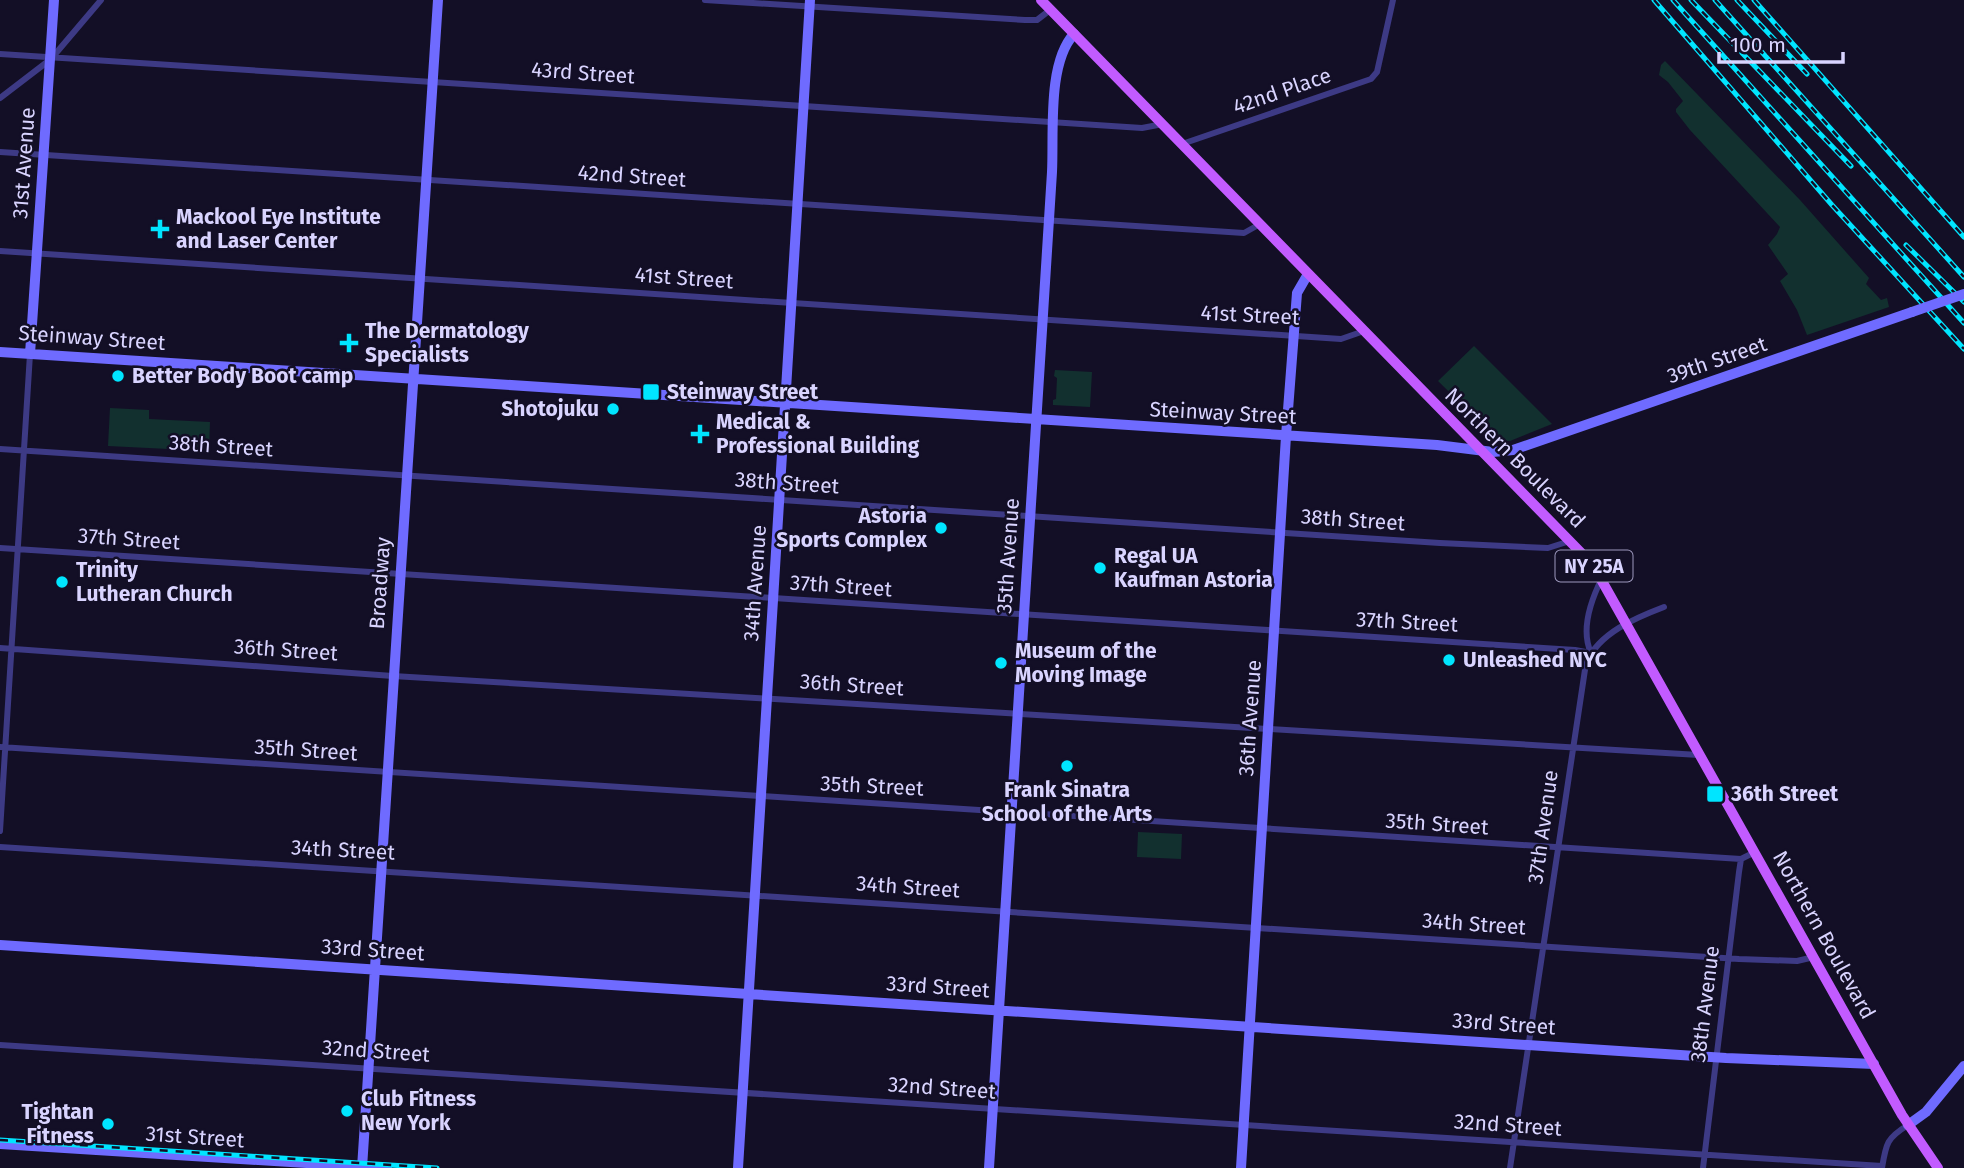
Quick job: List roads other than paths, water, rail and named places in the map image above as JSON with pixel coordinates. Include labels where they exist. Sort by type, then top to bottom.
[{"type":"main road","name":"Northern Boulevard","points":[[1041,0],[1570,541],[1602,578],[1908,1125],[1938,1168]]},
{"type":"street","name":"31st Avenue","points":[[0,831],[3,748],[12,649],[54,0]]},
{"type":"street","points":[[0,98],[51,59],[101,0]]},
{"type":"street","name":"Broadway","points":[[362,1167],[438,0]]},
{"type":"street","points":[[705,0],[810,3],[1026,20],[1037,20],[1050,10]]},
{"type":"street","name":"42nd Place","points":[[1182,144],[1367,81],[1377,72],[1392,0]]},
{"type":"street","name":"34th Avenue","points":[[738,1168],[810,3]]},
{"type":"street","name":"35th Avenue","points":[[989,1168],[1056,79],[1061,54],[1074,34]]},
{"type":"street","name":"43rd Street","points":[[0,54],[1142,128],[1163,124]]},
{"type":"street","name":"42nd Street","points":[[0,152],[1244,233],[1260,224]]},
{"type":"street","name":"41st Street","points":[[0,251],[1295,335],[1347,338],[1364,331]]},
{"type":"street","name":"36th Avenue","points":[[1241,1168],[1286,436],[1297,293],[1308,274]]},
{"type":"street","name":"39th Street","points":[[1480,450],[1509,451],[1964,294]]},
{"type":"street","name":"Steinway Street","points":[[0,352],[1445,445],[1480,450]]},
{"type":"street","name":"38th Street","points":[[0,449],[1548,548],[1570,541]]},
{"type":"street","name":"37th Street","points":[[0,548],[1591,653]]},
{"type":"street","name":"37th Avenue","points":[[1510,1168],[1572,749],[1585,669],[1591,653],[1586,636],[1593,597],[1602,578]]},
{"type":"street","points":[[1591,653],[1604,639],[1640,616],[1664,607]]},
{"type":"street","name":"36th Street","points":[[0,648],[393,676],[1701,755]]},
{"type":"street","name":"35th Street","points":[[3,748],[1503,846],[1741,859]]},
{"type":"street","name":"34th Street","points":[[0,847],[1729,958],[1797,961],[1814,957]]},
{"type":"street","points":[[1741,859],[1755,852]]},
{"type":"street","name":"38th Avenue","points":[[1703,1168],[1741,859]]},
{"type":"street","name":"33rd Street","points":[[0,945],[1528,1045],[1874,1064]]},
{"type":"street","name":"32nd Street","points":[[0,1045],[1882,1167]]},
{"type":"street","points":[[1882,1167],[1888,1140],[1926,1112],[1964,1066]]},
{"type":"street","name":"31st Street","points":[[0,1144],[387,1168]]},
{"type":"railway","points":[[1654,0],[1832,205],[1964,349]]},
{"type":"railway","points":[[1673,0],[1964,323]]},
{"type":"railway","points":[[1691,0],[1851,166]]},
{"type":"railway","points":[[1715,0],[1964,277]]},
{"type":"railway","points":[[1737,0],[1807,74]]},
{"type":"railway","points":[[1754,0],[1964,237]]},
{"type":"railway","points":[[1906,245],[1964,302]]},
{"type":"railway","points":[[0,1140],[437,1168]]},
{"type":"place","name":"Mackool Eye Institute and Laser Center","points":[[160,229]]},
{"type":"place","name":"The Dermatology Specialists","points":[[349,343]]},
{"type":"place","name":"Better Body Boot camp","points":[[118,376]]},
{"type":"place","name":"Steinway Street","points":[[651,392]]},
{"type":"place","name":"Shotojuku","points":[[613,409]]},
{"type":"place","name":"Medical & Professional Building","points":[[700,434]]},
{"type":"place","name":"Astoria Sports Complex","points":[[941,528]]},
{"type":"place","name":"Regal UA Kaufman Astoria","points":[[1100,568]]},
{"type":"place","name":"Trinity Lutheran Church","points":[[62,582]]},
{"type":"place","name":"Unleashed NYC","points":[[1449,660]]},
{"type":"place","name":"Museum of the Moving Image","points":[[1001,663]]},
{"type":"place","name":"Frank Sinatra School of the Arts","points":[[1067,766]]},
{"type":"place","name":"36th Street","points":[[1715,794]]},
{"type":"place","name":"Club Fitness New York","points":[[347,1111]]},
{"type":"place","name":"Tightan Fitness","points":[[108,1124]]}]
